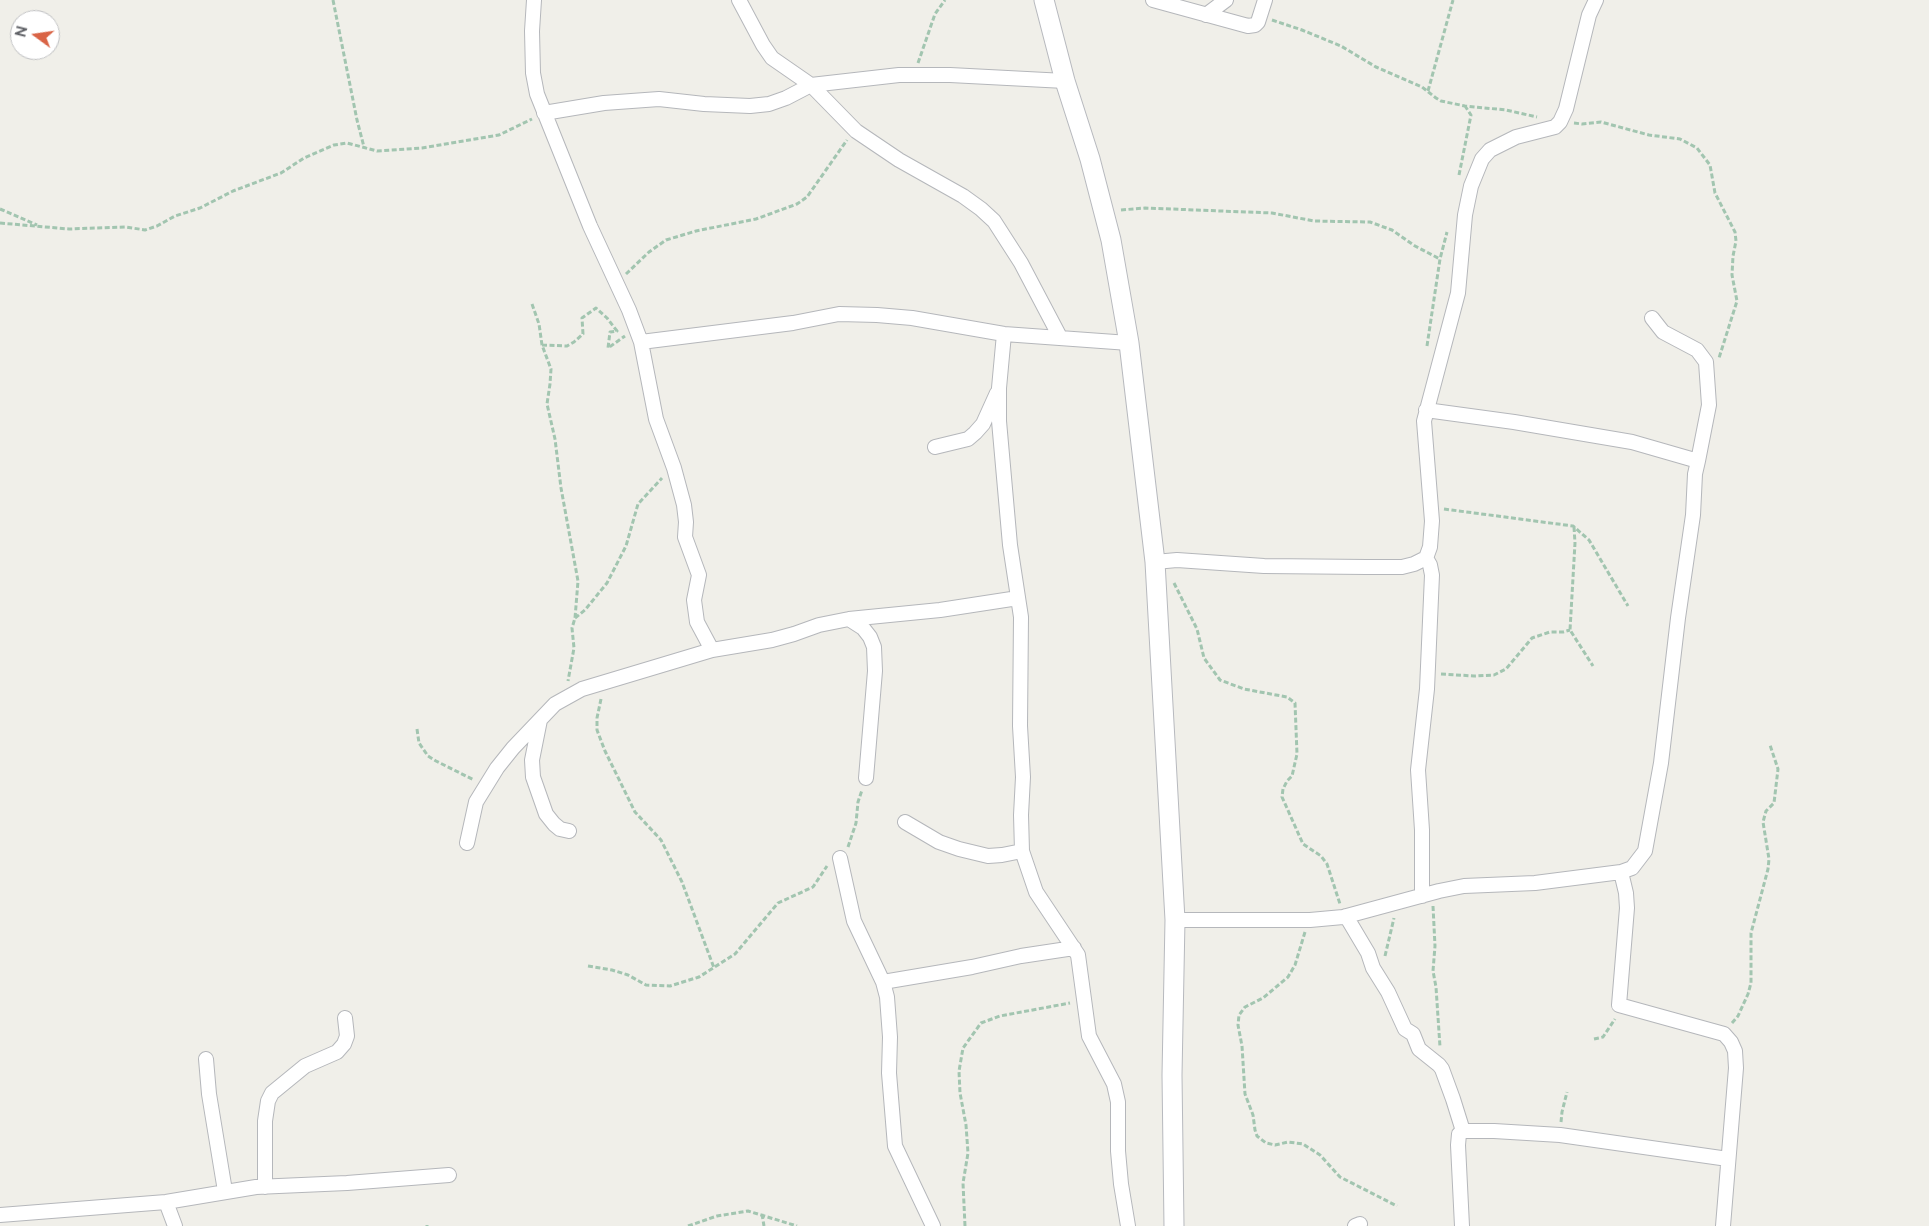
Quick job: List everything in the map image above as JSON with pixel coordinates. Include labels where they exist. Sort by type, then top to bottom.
[{"type":"street","points":[[534,0],[532,31],[533,73],[537,94],[590,226],[629,310],[641,342],[656,419],[674,468],[684,505],[685,537],[699,575],[694,600],[697,622],[712,650]]},
{"type":"street","points":[[739,0],[772,58],[811,85],[856,131],[899,160],[963,196],[981,208],[994,221],[1021,263],[1060,337]]},
{"type":"street","points":[[1044,0],[1065,81],[1105,211],[1130,343],[1161,562],[1175,920],[1172,1075],[1174,1226]]},
{"type":"street","points":[[1153,0],[1248,26],[1255,25],[1258,22],[1265,0]]},
{"type":"street","points":[[1206,15],[1226,0]]},
{"type":"street","points":[[1161,562],[1264,566],[1402,567],[1426,558],[1430,547],[1431,508],[1424,421],[1458,293],[1465,215],[1471,186],[1482,159],[1490,150],[1516,137],[1556,127],[1561,121],[1566,110],[1589,15],[1596,0]]},
{"type":"street","points":[[544,114],[604,103],[659,99],[704,104],[750,106],[768,104],[786,98],[811,85],[899,75],[950,75],[1065,81]]},
{"type":"street","points":[[641,342],[793,323],[839,314],[912,318],[1004,334],[1130,343]]},
{"type":"street","points":[[1175,920],[1310,920],[1344,916],[1464,886],[1535,883],[1621,872],[1632,868],[1645,851],[1661,763],[1678,618],[1693,515],[1695,474],[1709,406],[1706,362],[1697,350],[1664,332],[1652,318]]},
{"type":"street","points":[[1004,334],[999,388],[1002,461],[1010,545],[1021,617],[1022,851],[1036,892],[1049,914],[1074,948],[1080,961],[1088,1036],[1114,1084],[1118,1102],[1118,1160],[1128,1226]]},
{"type":"street","points":[[935,448],[968,439],[975,433],[986,418],[999,388]]},
{"type":"street","points":[[1426,410],[1522,423],[1632,442],[1698,461]]},
{"type":"street","points":[[1426,558],[1432,575],[1428,674],[1418,770],[1427,894]]},
{"type":"street","points":[[467,843],[476,802],[483,788],[513,748],[555,704],[566,696],[598,684],[712,650],[772,640],[820,625],[849,619],[940,610],[1018,598]]},
{"type":"street","points":[[849,619],[863,628],[870,637],[874,647],[866,778]]},
{"type":"street","points":[[540,719],[532,760],[533,777],[546,814],[560,829],[569,831]]},
{"type":"street","points":[[905,822],[939,842],[959,849],[988,856],[1002,856],[1022,851]]},
{"type":"street","points":[[840,858],[854,921],[883,982],[887,997],[890,1037],[889,1073],[895,1146],[933,1226]]},
{"type":"street","points":[[1621,872],[1626,892],[1627,908],[1619,1005],[1724,1034],[1731,1042],[1735,1051],[1736,1068],[1723,1226]]},
{"type":"street","points":[[1344,916],[1365,948],[1373,968],[1405,1029],[1413,1034],[1419,1049],[1439,1065],[1453,1099],[1463,1131]]},
{"type":"street","points":[[883,982],[1074,948]]},
{"type":"street","points":[[265,1187],[265,1121],[268,1100],[272,1092],[305,1066],[337,1052],[344,1044],[347,1036],[345,1018]]},
{"type":"street","points":[[206,1058],[209,1094],[225,1191]]},
{"type":"street","points":[[1463,1131],[1560,1136],[1728,1159]]},
{"type":"street","points":[[1462,1226],[1458,1145],[1460,1134],[1463,1131]]},
{"type":"street","points":[[0,1215],[166,1202],[225,1191],[265,1187],[450,1175]]},
{"type":"street","points":[[166,1202],[175,1226]]},
{"type":"path","points":[[334,0],[364,147]]},
{"type":"path","points":[[913,75],[935,14],[946,0]]},
{"type":"path","points":[[1428,91],[1452,0]]},
{"type":"path","points":[[1259,18],[1280,22],[1341,46],[1376,67],[1412,82],[1441,101],[1465,106],[1506,110],[1582,124],[1601,122],[1649,135],[1680,139],[1697,148],[1710,165],[1715,193],[1735,232],[1736,241],[1732,275],[1737,302],[1721,353],[1708,378]]},
{"type":"path","points":[[1458,183],[1471,115],[1465,106]]},
{"type":"path","points":[[0,223],[69,229],[126,227],[145,230],[175,216],[200,208],[233,190],[281,173],[304,158],[334,145],[347,143],[377,151],[391,151],[472,141],[499,135],[544,114]]},
{"type":"path","points":[[614,281],[633,268],[649,252],[666,240],[696,231],[756,219],[797,204],[808,197],[835,156],[856,131]]},
{"type":"path","points":[[1105,211],[1145,208],[1185,209],[1272,213],[1314,221],[1370,222],[1392,230],[1415,246],[1440,259]]},
{"type":"path","points":[[0,209],[40,226]]},
{"type":"path","points":[[1427,348],[1440,259],[1450,223]]},
{"type":"path","points":[[532,304],[550,369],[550,384],[546,404],[555,439],[561,488],[578,581],[575,618],[572,628],[574,648],[566,696]]},
{"type":"path","points":[[542,345],[567,346],[574,342],[583,334],[582,318],[596,308],[608,318],[617,331],[610,332],[608,348],[636,329]]},
{"type":"path","points":[[575,618],[596,598],[616,568],[626,546],[638,504],[674,468]]},
{"type":"path","points":[[1431,508],[1574,526],[1589,540],[1628,606]]},
{"type":"path","points":[[1574,526],[1570,630],[1593,666]]},
{"type":"path","points":[[1161,562],[1174,582],[1197,629],[1204,658],[1220,680],[1253,691],[1286,697],[1295,702],[1297,754],[1292,776],[1287,780],[1283,788],[1282,798],[1303,844],[1321,856],[1327,864],[1344,916]]},
{"type":"path","points":[[1428,674],[1494,675],[1506,669],[1532,638],[1550,632],[1570,630]]},
{"type":"path","points":[[598,684],[602,696],[597,718],[597,730],[605,751],[635,812],[661,840],[682,882],[714,968]]},
{"type":"path","points":[[417,729],[419,744],[428,756],[436,762],[466,775],[483,788]]},
{"type":"path","points":[[1724,1034],[1738,1016],[1751,982],[1751,933],[1765,884],[1769,859],[1763,822],[1766,811],[1774,803],[1777,787],[1778,769],[1770,745]]},
{"type":"path","points":[[588,966],[612,970],[634,978],[646,985],[670,986],[699,977],[714,968],[742,947],[778,903],[813,887],[830,864],[840,858],[847,849],[856,823],[858,802],[866,778]]},
{"type":"path","points":[[1427,894],[1435,938],[1433,971],[1440,1044],[1439,1065]]},
{"type":"path","points":[[1378,975],[1394,917],[1395,902]]},
{"type":"path","points":[[1310,920],[1295,965],[1288,976],[1263,998],[1245,1007],[1239,1014],[1238,1025],[1242,1046],[1245,1094],[1253,1115],[1255,1130],[1257,1136],[1266,1143],[1288,1142],[1303,1144],[1320,1155],[1340,1177],[1397,1206]]},
{"type":"path","points":[[965,1226],[963,1183],[968,1153],[959,1071],[963,1048],[981,1023],[1000,1016],[1083,1001]]},
{"type":"path","points":[[1594,1039],[1603,1037],[1610,1030],[1619,1005]]},
{"type":"path","points":[[1560,1136],[1562,1112],[1567,1092]]},
{"type":"path","points":[[688,1226],[717,1216],[748,1211],[797,1226]]},
{"type":"path","points":[[762,1214],[764,1226]]}]
